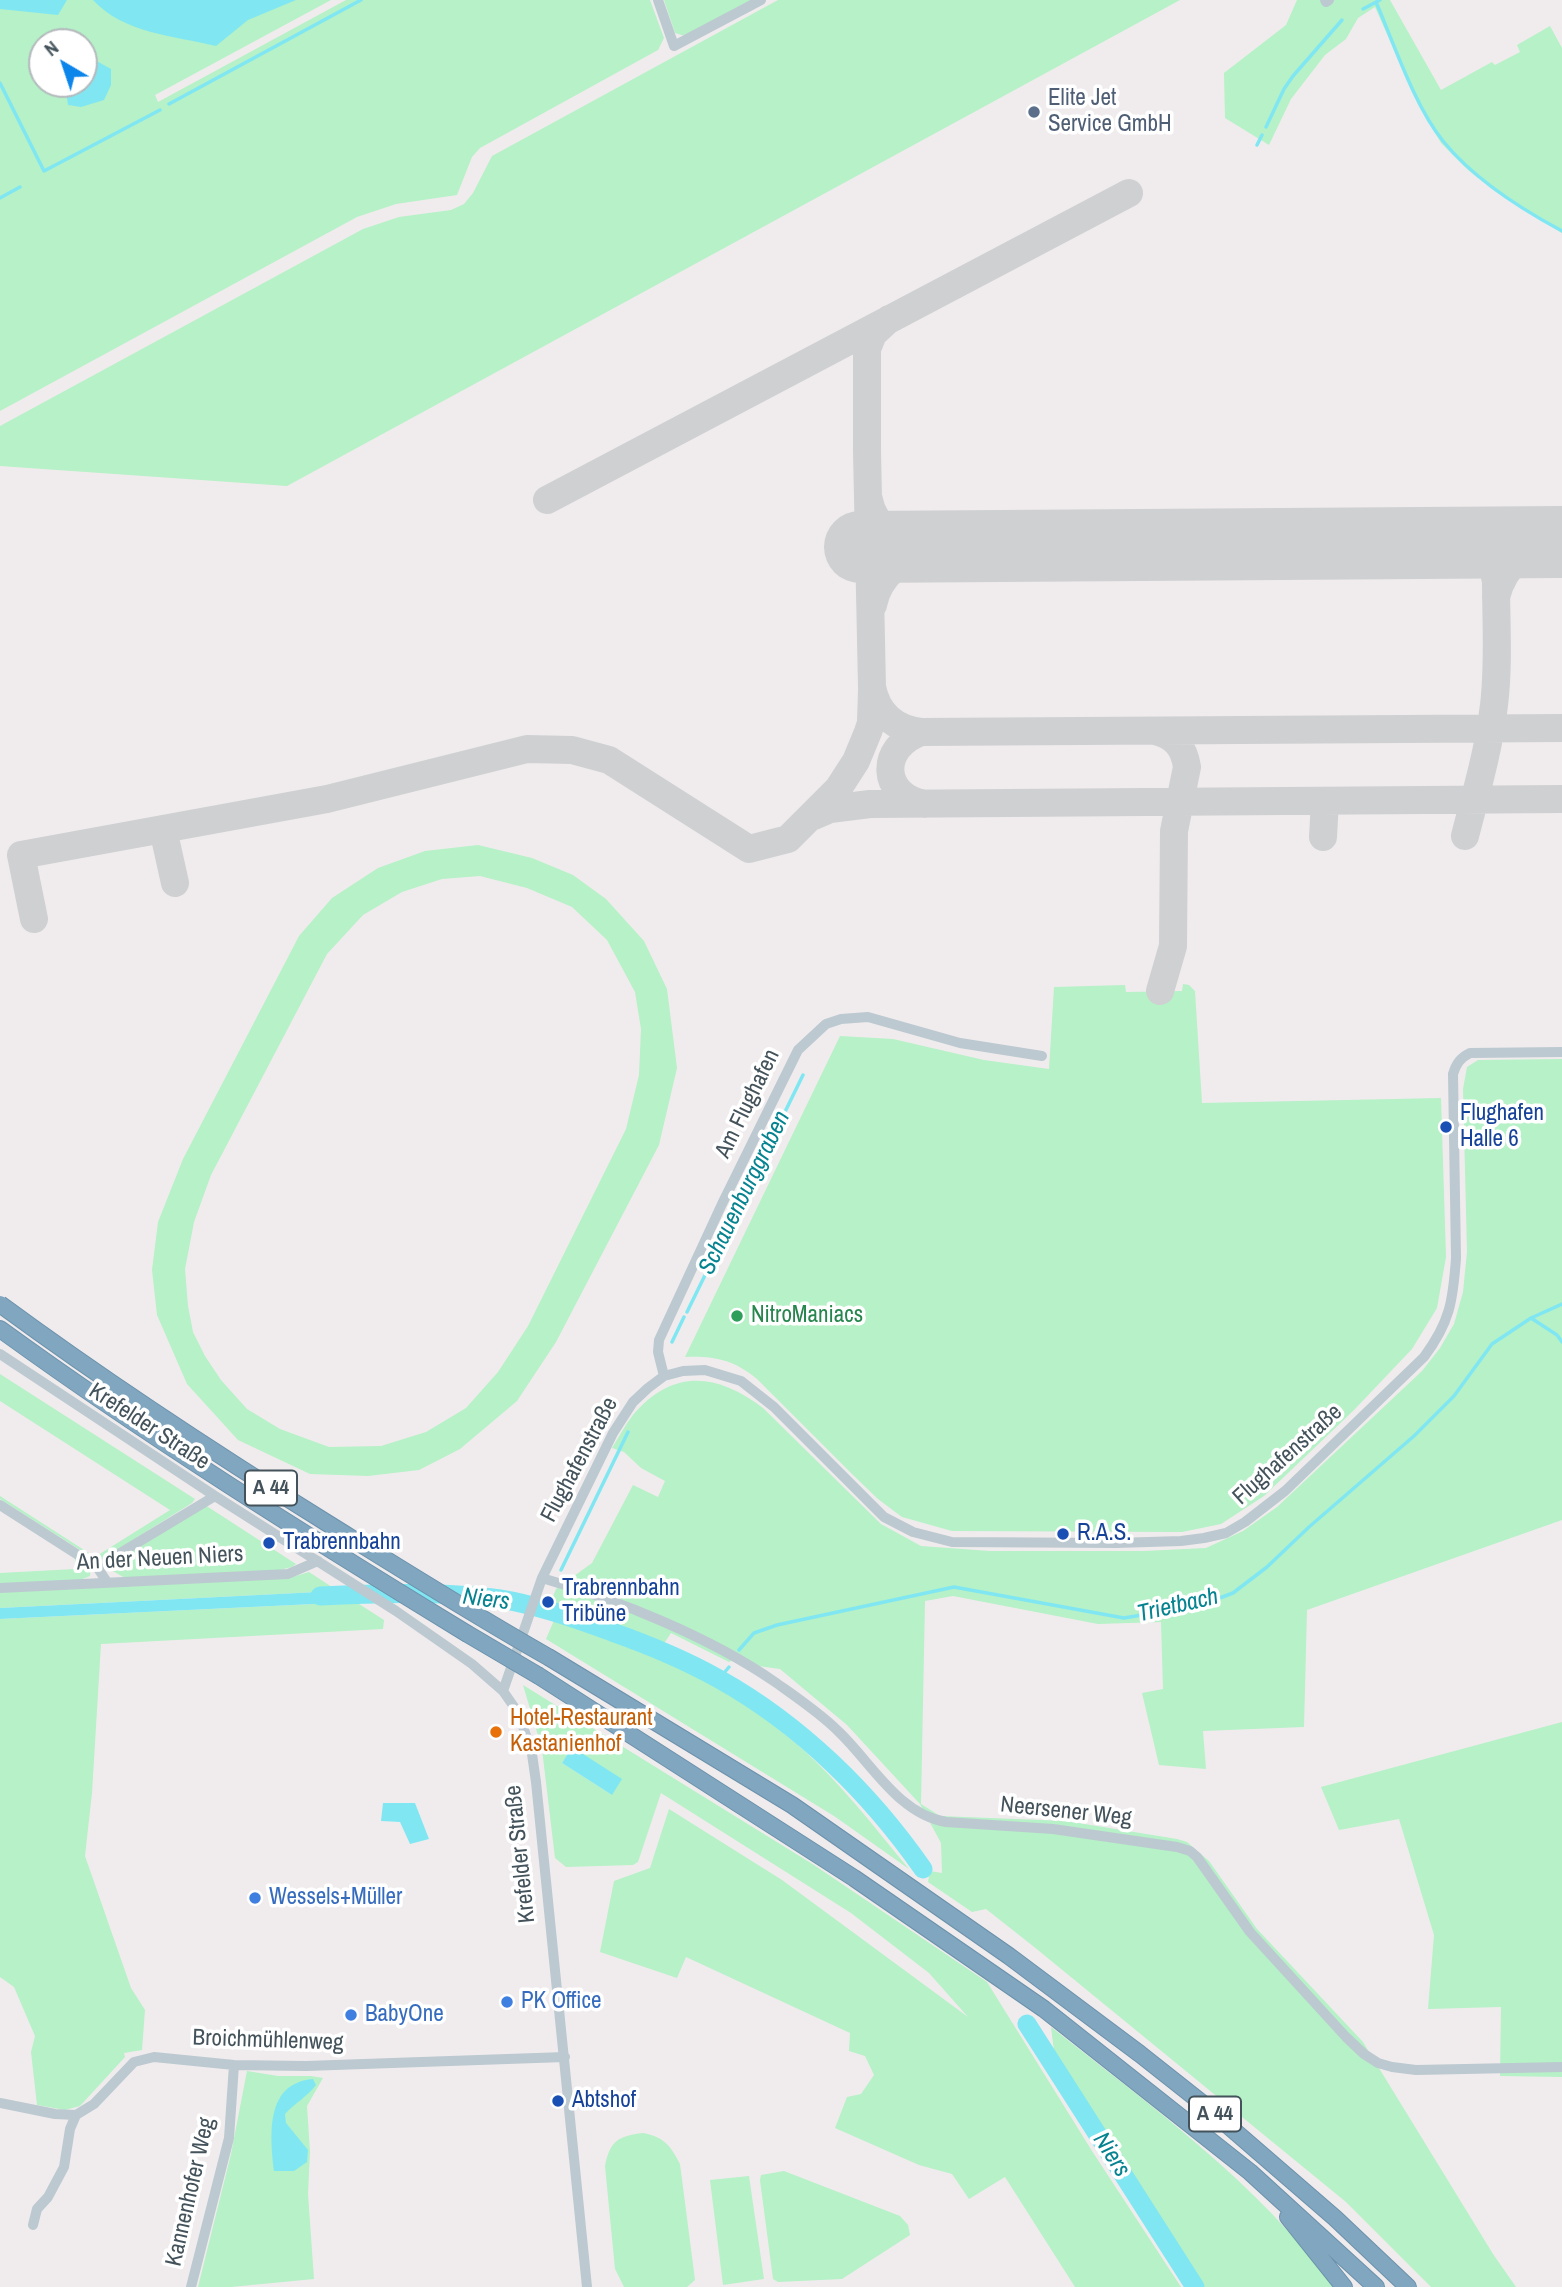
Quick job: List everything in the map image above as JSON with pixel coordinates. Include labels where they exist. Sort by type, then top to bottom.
[{"type":"highway","name":"A 44","points":[[0,1304],[111,1383],[242,1470],[478,1617],[792,1805],[1020,1965],[1140,2054],[1211,2110],[1335,2218],[1408,2287]]},
{"type":"highway","name":"A 44","points":[[0,1329],[212,1475],[695,1775],[960,1950],[1044,2009],[1250,2172],[1376,2287]]},
{"type":"highway","points":[[1250,2172],[1344,2287]]},
{"type":"street","points":[[658,0],[674,46],[761,0]]},
{"type":"street","name":"Am Flughafen","points":[[664,1376],[657,1352],[659,1340],[798,1051],[826,1024],[841,1018],[869,1017],[960,1043],[1042,1056]]},
{"type":"street","name":"Flughafenstraße","points":[[503,1691],[542,1578],[613,1433],[633,1402],[648,1388],[664,1376],[684,1371],[705,1370],[741,1381],[774,1407],[884,1517],[913,1532],[952,1542],[1181,1542],[1226,1533],[1245,1522],[1284,1491],[1424,1357],[1438,1338],[1449,1315],[1454,1287],[1453,1074],[1461,1057],[1470,1053],[1562,1052]]},
{"type":"street","name":"Krefelder Straße","points":[[0,1354],[396,1611],[472,1664],[503,1691],[519,1714],[532,1754],[587,2287]]},
{"type":"street","points":[[97,1567],[215,1496]]},
{"type":"street","points":[[0,1505],[97,1567],[107,1582]]},
{"type":"street","name":"An der Neuen Niers","points":[[0,1588],[288,1574],[318,1561]]},
{"type":"street","name":"Neersener Weg","points":[[542,1578],[570,1586],[704,1641],[774,1681],[838,1730],[903,1801],[926,1817],[946,1822],[1080,1832],[1190,1851],[1267,1952],[1346,2037],[1378,2063],[1416,2070],[1562,2067]]},
{"type":"street","name":"Broichmühlenweg","points":[[76,2115],[94,2104],[134,2062],[154,2057],[234,2065],[306,2066],[565,2057]]},
{"type":"street","name":"Kannenhofer Weg","points":[[191,2287],[229,2138],[234,2065]]},
{"type":"street","points":[[0,2103],[55,2114],[76,2115],[70,2129],[64,2167],[48,2197],[37,2209],[33,2225]]},
{"type":"green space","points":[[0,0],[331,0],[155,95],[158,102],[346,0],[650,0],[664,38],[658,50],[480,148],[472,157],[457,195],[396,204],[357,217],[0,411]]},
{"type":"green space","points":[[664,0],[751,0],[685,36],[675,33]]},
{"type":"green space","points":[[778,0],[1180,0],[287,486],[0,466],[0,426],[363,229],[399,217],[451,210],[464,204],[473,193],[492,156]]},
{"type":"green space","points":[[1297,0],[1390,0],[1441,90],[1492,62],[1495,65],[1520,52],[1517,45],[1550,26],[1562,48],[1562,233],[1496,192],[1468,170],[1441,143],[1417,102],[1375,7],[1358,18],[1346,39],[1325,55],[1291,99],[1269,145],[1225,118],[1224,73],[1286,25]]},
{"type":"green space","points":[[478,845],[532,858],[573,875],[606,899],[644,941],[667,989],[677,1068],[659,1145],[556,1342],[517,1401],[460,1449],[419,1470],[368,1476],[310,1474],[238,1440],[187,1384],[157,1315],[152,1270],[158,1222],[183,1159],[299,936],[332,898],[378,868],[425,851]],"holes":[[[480,876],[527,888],[572,907],[607,940],[635,992],[641,1029],[639,1075],[626,1129],[528,1326],[498,1372],[466,1408],[426,1432],[381,1446],[329,1447],[280,1429],[247,1409],[221,1380],[193,1332],[185,1269],[194,1222],[211,1175],[327,954],[363,915],[402,892],[442,879]]]},
{"type":"green space","points":[[1183,984],[1189,985],[1195,991],[1202,1103],[1441,1098],[1446,1257],[1437,1308],[1412,1349],[1354,1410],[1264,1496],[1221,1524],[1182,1532],[952,1531],[902,1517],[878,1499],[757,1379],[740,1367],[724,1360],[685,1357],[840,1036],[893,1039],[984,1060],[1049,1069],[1054,987],[1125,985],[1126,992],[1182,991]]},
{"type":"green space","points":[[1562,1059],[1562,1520],[1307,1610],[1304,1727],[1203,1731],[1206,1769],[1159,1765],[1142,1693],[1163,1689],[1161,1622],[1098,1624],[953,1596],[925,1601],[921,1804],[940,1816],[1066,1821],[1177,1839],[1187,1842],[1209,1861],[1257,1929],[1363,2042],[1516,2287],[1431,2287],[1346,2202],[1033,1946],[986,1909],[972,1912],[928,1882],[930,1871],[942,1873],[941,1843],[920,1804],[847,1725],[780,1669],[751,1665],[740,1657],[729,1662],[671,1633],[663,1645],[548,1609],[556,1589],[592,1563],[633,1485],[658,1497],[665,1481],[641,1468],[624,1452],[612,1448],[627,1423],[648,1400],[664,1389],[696,1381],[712,1382],[729,1388],[763,1408],[881,1524],[921,1546],[990,1551],[1144,1551],[1206,1548],[1243,1531],[1277,1507],[1422,1371],[1454,1324],[1463,1292],[1467,1252],[1463,1089],[1467,1067],[1478,1060]]},
{"type":"green space","points":[[0,1374],[195,1499],[101,1560],[93,1558],[0,1499],[0,1496],[95,1557],[170,1510],[0,1401]]},
{"type":"green space","points":[[205,1505],[296,1564],[272,1572],[125,1578],[111,1570],[110,1566],[115,1561]]},
{"type":"green space","points":[[75,1558],[91,1568],[90,1576],[80,1580],[0,1584],[0,1573],[75,1569]]},
{"type":"green space","points":[[309,1572],[338,1591],[0,1608],[0,1592],[289,1578]]},
{"type":"green space","points":[[356,1602],[384,1620],[383,1629],[101,1644],[92,1793],[85,1856],[131,1988],[145,2010],[142,2050],[124,2053],[125,2057],[80,2106],[65,2110],[37,2105],[31,2052],[35,2036],[14,1987],[0,1977],[0,1619]]},
{"type":"green space","points":[[555,1618],[587,1627],[652,1653],[684,1668],[745,1705],[799,1746],[829,1774],[909,1869],[834,1816],[546,1639]]},
{"type":"green space","points":[[523,1685],[814,1865],[987,1982],[1092,2151],[1181,2287],[1075,2287],[1005,2177],[969,2199],[952,2174],[919,2165],[835,2128],[847,2097],[861,2094],[874,2075],[865,2056],[849,2051],[850,2033],[686,1957],[677,1978],[600,1952],[614,1881],[650,1868],[669,1809],[782,1880],[968,2017],[929,1973],[851,1913],[661,1793],[638,1862],[633,1865],[566,1867],[555,1858],[542,1749]],"holes":[[[572,1747],[612,1795],[562,1763]]]},
{"type":"green space","points":[[1562,1722],[1562,2077],[1500,2076],[1501,2007],[1428,2009],[1434,1935],[1399,1819],[1339,1830],[1321,1787]]},
{"type":"green space","points":[[1051,2027],[1202,2148],[1237,2180],[1304,2249],[1334,2287],[1201,2287],[1097,2127],[1054,2051]]},
{"type":"green space","points":[[247,2071],[278,2076],[323,2078],[307,2106],[310,2152],[308,2194],[314,2279],[231,2287],[198,2287],[231,2154]]},
{"type":"green space","points":[[643,2133],[666,2143],[680,2164],[695,2280],[687,2287],[624,2287],[615,2269],[605,2166],[617,2141]]},
{"type":"green space","points":[[784,2171],[900,2216],[908,2225],[910,2235],[842,2279],[778,2282],[773,2279],[760,2180],[761,2175]]},
{"type":"green space","points":[[749,2176],[764,2279],[723,2285],[710,2180]]},
{"type":"water","points":[[0,0],[67,0],[58,15],[0,9]]},
{"type":"water","points":[[93,0],[296,0],[248,20],[216,46],[150,32],[119,20]]},
{"type":"water","points":[[98,62],[111,69],[111,85],[104,100],[81,107],[68,105],[67,98],[98,98]]},
{"type":"water","points":[[338,1591],[356,1602],[0,1619],[0,1608]]},
{"type":"water","points":[[572,1747],[622,1779],[612,1795],[562,1763]]},
{"type":"water","points":[[383,1803],[415,1803],[429,1839],[410,1844],[400,1822],[381,1821]]},
{"type":"water","points":[[313,2079],[316,2085],[285,2114],[286,2123],[308,2150],[307,2162],[294,2171],[274,2171],[272,2127],[279,2100],[286,2090],[297,2083]]},
{"type":"waterway","points":[[169,104],[361,0]]},
{"type":"waterway","name":"Schauenburggraben","points":[[1363,9],[1380,0]]},
{"type":"waterway","points":[[1376,2],[1414,93],[1443,141],[1468,167],[1498,191],[1562,231]]},
{"type":"waterway","name":"Schauenburggraben","points":[[1266,127],[1293,76],[1342,20]]},
{"type":"waterway","points":[[0,83],[44,171],[160,110]]},
{"type":"waterway","name":"Schauenburggraben","points":[[1257,145],[1262,135]]},
{"type":"waterway","points":[[0,198],[20,187]]},
{"type":"waterway","name":"Schauenburggraben","points":[[687,1312],[803,1075]]},
{"type":"waterway","name":"Trietbach","points":[[739,1650],[754,1633],[777,1625],[954,1587],[1124,1618],[1201,1605],[1233,1593],[1267,1567],[1414,1436],[1454,1396],[1492,1344],[1531,1318],[1562,1304]]},
{"type":"waterway","name":"Schauenburggraben","points":[[672,1342],[684,1317]]},
{"type":"waterway","points":[[1531,1318],[1557,1335],[1562,1342]]},
{"type":"waterway","name":"Schauenburggraben","points":[[561,1570],[628,1432]]},
{"type":"waterway","name":"Niers","points":[[320,1596],[434,1594],[500,1599],[571,1617],[680,1659],[749,1697],[806,1739],[857,1788],[923,1869]]},
{"type":"waterway","name":"Trietbach","points":[[719,1679],[729,1667]]},
{"type":"waterway","name":"Niers","points":[[1027,2024],[1195,2287]]},
{"type":"taxiway","points":[[547,500],[1129,193]]},
{"type":"taxiway","points":[[889,319],[873,334],[867,349],[867,451],[872,687],[878,705],[895,723],[921,732],[1562,728]]},
{"type":"taxiway","points":[[869,500],[872,511],[884,527],[901,537],[932,546]]},
{"type":"taxiway","points":[[1456,543],[1470,548],[1487,560],[1496,581],[1496,690],[1486,754],[1465,836]]},
{"type":"taxiway","points":[[1496,597],[1506,574],[1520,558],[1538,549],[1562,543]]},
{"type":"taxiway","points":[[873,605],[887,575],[912,556],[932,546]]},
{"type":"taxiway","points":[[34,919],[21,855],[327,799],[527,749],[572,750],[609,760],[749,849],[788,839],[838,789],[856,761],[871,723],[872,690]]},
{"type":"taxiway","points":[[1155,731],[1177,743],[1184,754],[1187,767],[1174,831],[1173,946],[1160,991]]},
{"type":"taxiway","points":[[921,732],[907,739],[898,748],[890,771],[899,791],[910,799],[925,804]]},
{"type":"taxiway","points":[[814,816],[830,809],[870,804],[1562,799]]},
{"type":"taxiway","points":[[1323,837],[1325,801]]},
{"type":"taxiway","points":[[163,829],[175,883]]},
{"type":"runway","points":[[860,547],[1562,542]]},
{"type":"place","name":"Elite Jet Service GmbH","points":[[1034,112]]},
{"type":"place","name":"Flughafen Halle 6","points":[[1446,1127]]},
{"type":"place","name":"NitroManiacs","points":[[737,1316]]},
{"type":"place","name":"R.A.S.","points":[[1063,1534]]},
{"type":"place","name":"Trabrennbahn","points":[[269,1543]]},
{"type":"place","name":"Trabrennbahn Tribüne","points":[[548,1602]]},
{"type":"place","name":"Hotel-Restaurant Kastanienhof","points":[[496,1732]]},
{"type":"place","name":"Wessels+Müller","points":[[255,1898]]},
{"type":"place","name":"PK Office","points":[[507,2002]]},
{"type":"place","name":"BabyOne","points":[[351,2015]]},
{"type":"place","name":"Abtshof","points":[[558,2101]]}]
